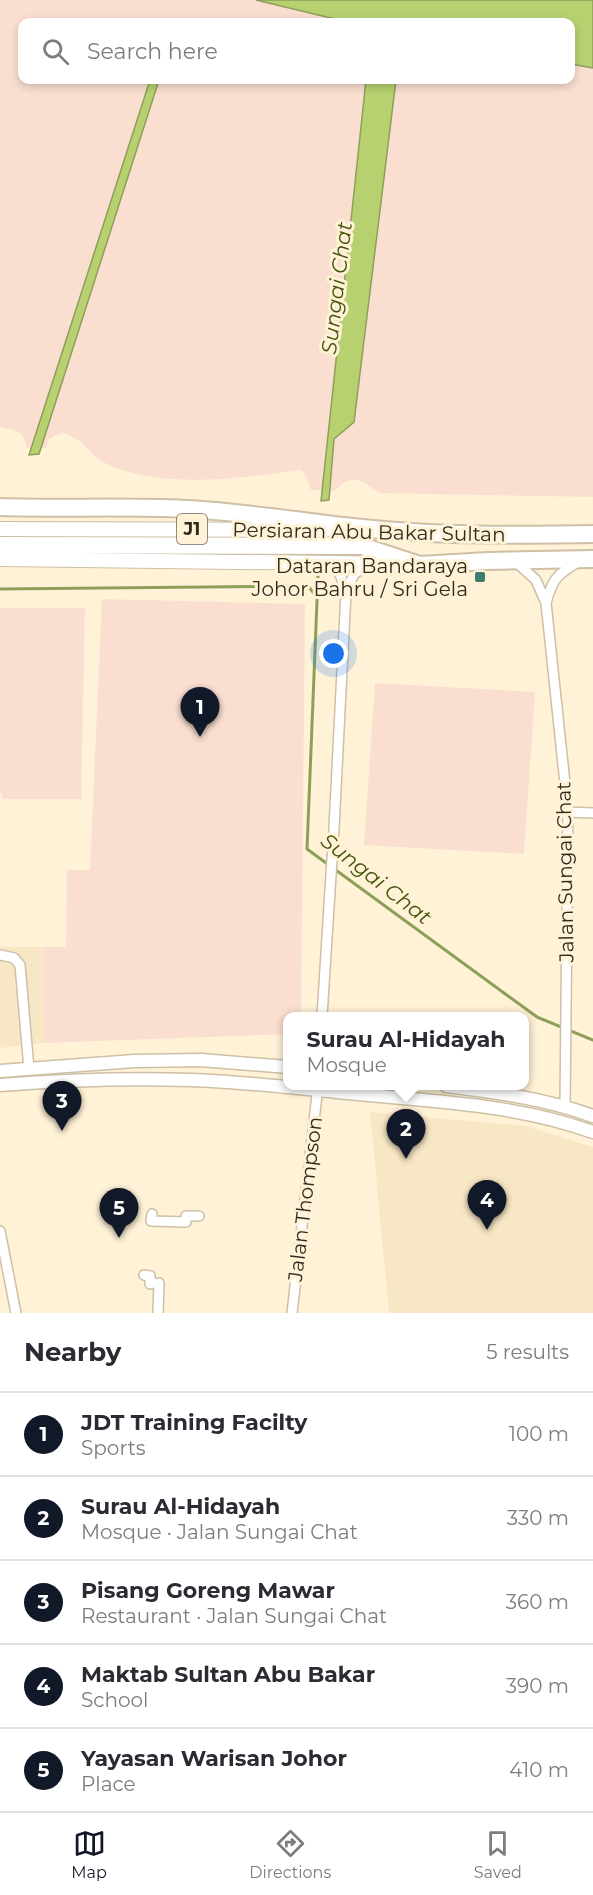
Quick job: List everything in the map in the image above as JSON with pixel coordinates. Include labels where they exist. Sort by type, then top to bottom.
[{"type":"highway","points":[[0,507],[185,509],[384,530]]},
{"type":"highway","name":"Persiaran Abu Bakar Sultan","points":[[384,530],[534,535],[593,534]]},
{"type":"highway","points":[[0,545],[362,546],[420,565]]},
{"type":"highway","name":"Persiaran Abu Bakar Sultan","points":[[420,565],[588,559]]},
{"type":"main road","name":"Persiaran Abu Bakar Sultan","points":[[0,529],[384,530]]},
{"type":"main road","name":"Persiaran Abu Bakar Sultan","points":[[0,561],[53,558],[420,565]]},
{"type":"main road","points":[[0,1071],[134,1061],[201,1060],[283,1067]]},
{"type":"main road","points":[[0,1085],[99,1079],[192,1080],[283,1086]]},
{"type":"main road","points":[[336,1090],[524,1112],[563,1121],[593,1132]]},
{"type":"main road","points":[[477,1090],[565,1106],[593,1116]]},
{"type":"street","name":"Jalan Sungai Chat","points":[[546,603],[553,581],[563,571],[588,559]]},
{"type":"street","name":"Jalan Sungai Chat","points":[[513,560],[536,579],[546,603],[568,812],[565,1106]]},
{"type":"street","points":[[326,562],[340,574],[346,592]]},
{"type":"street","points":[[322,1012],[346,592],[354,574],[373,563]]},
{"type":"street","points":[[568,812],[593,813]]},
{"type":"street","points":[[0,955],[14,958],[20,965],[28,1069]]},
{"type":"street","name":"Jalan Thompson","points":[[292,1313],[318,1090]]},
{"type":"street","points":[[152,1214],[151,1221],[186,1222],[186,1216],[199,1216]]},
{"type":"street","points":[[0,1231],[16,1313]]},
{"type":"street","points":[[144,1275],[150,1276],[150,1284],[157,1283],[158,1313]]},
{"type":"shaded area","points":[[0,0],[256,0],[330,18],[18,18],[18,84],[575,84],[575,65],[593,68],[593,497],[379,493],[356,480],[346,481],[335,491],[311,490],[301,470],[225,479],[173,479],[124,470],[101,461],[81,442],[65,433],[48,440],[46,448],[27,448],[21,434],[15,430],[0,427]]},
{"type":"shaded area","points":[[256,0],[593,0],[593,68],[575,65],[575,18],[330,18]]},
{"type":"shaded area","points":[[149,84],[158,84],[39,454],[29,455]]},
{"type":"shaded area","points":[[366,84],[396,84],[354,422],[334,439],[329,500],[321,501]]},
{"type":"shaded area","points":[[102,599],[305,604],[301,1012],[283,1012],[283,1034],[44,1043],[43,947],[66,947],[67,870],[90,870]]},
{"type":"shaded area","points":[[0,608],[85,608],[81,799],[3,799],[0,791]]},
{"type":"shaded area","points":[[375,683],[535,692],[524,854],[364,845]]},
{"type":"shaded area","points":[[0,947],[43,947],[44,1043],[0,1048]]},
{"type":"shaded area","points":[[370,1112],[525,1126],[593,1147],[593,1313],[389,1313]]},
{"type":"waterway","name":"Sungai Chat","points":[[318,576],[307,849],[537,1017],[593,1040]]},
{"type":"waterway","points":[[0,589],[308,586],[317,597]]},
{"type":"place","name":"Dataran Bandaraya Johor Bahru / Sri Gela","points":[[480,577]]},
{"type":"place","name":"JDT Training Facilty","points":[[200,737]]},
{"type":"place","name":"Pisang Goreng Mawar","points":[[62,1131]]},
{"type":"place","name":"Surau Al-Hidayah","points":[[406,1159]]},
{"type":"place","name":"Maktab Sultan Abu Bakar","points":[[487,1230]]},
{"type":"place","name":"Yayasan Warisan Johor","points":[[119,1238]]}]
